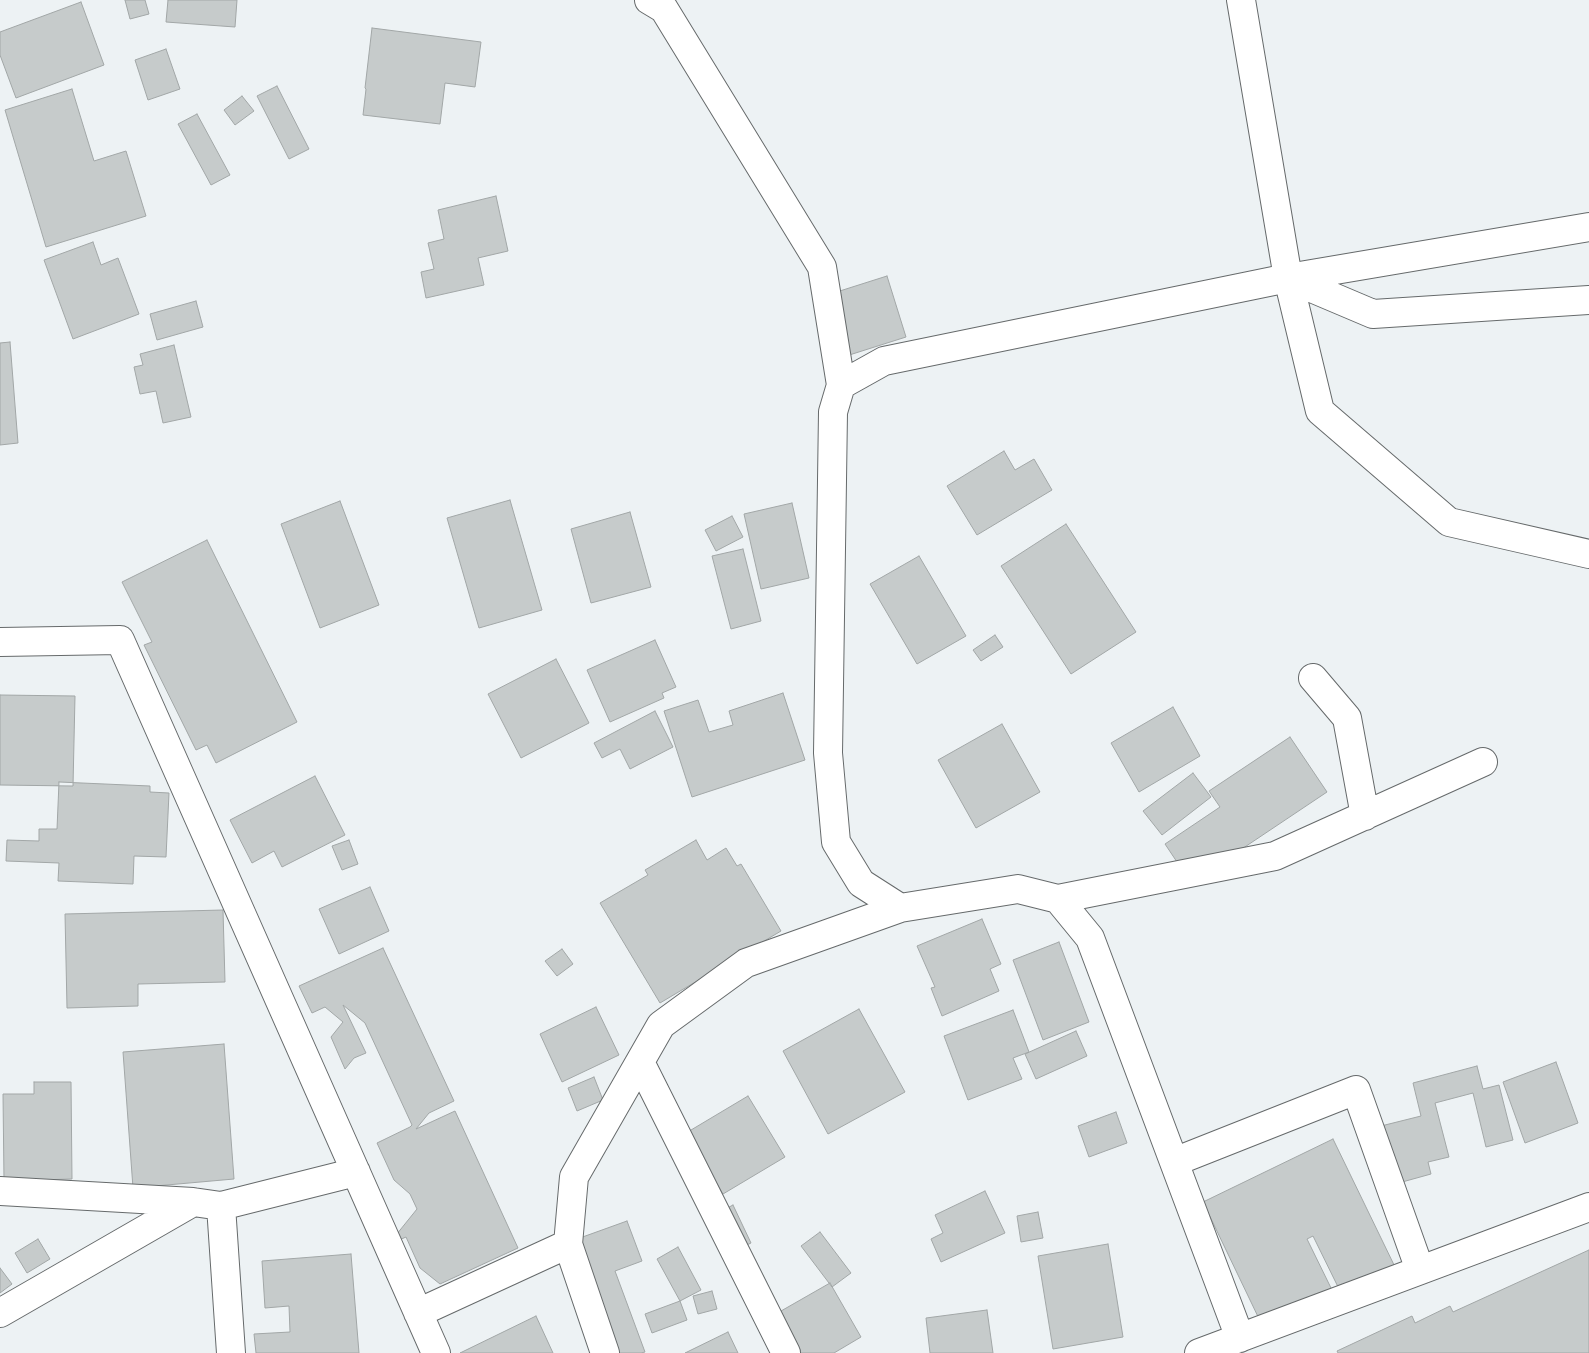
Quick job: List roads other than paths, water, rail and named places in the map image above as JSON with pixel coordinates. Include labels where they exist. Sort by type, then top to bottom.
[{"type":"street","points":[[649,0],[664,9],[822,268],[840,385],[833,412],[828,753],[836,842],[861,883],[900,908]]},
{"type":"street","points":[[1241,0],[1288,278],[1320,411],[1449,522],[1589,554]]},
{"type":"street","points":[[840,385],[884,361],[1288,278],[1589,227]]},
{"type":"street","points":[[1288,278],[1373,314],[1589,300]]},
{"type":"street","points":[[0,642],[120,640],[436,1353]]},
{"type":"street","points":[[1313,678],[1347,718],[1365,816]]},
{"type":"street","points":[[605,1353],[568,1244],[574,1177],[661,1025],[746,963],[900,908],[1018,889],[1058,899],[1275,856],[1483,762]]},
{"type":"street","points":[[1058,899],[1090,938],[1240,1338]]},
{"type":"street","points":[[640,1062],[786,1353]]},
{"type":"street","points":[[1174,1162],[1356,1090],[1420,1270]]},
{"type":"street","points":[[0,1191],[194,1202],[221,1206],[356,1172]]},
{"type":"street","points":[[0,1313],[194,1202]]},
{"type":"street","points":[[221,1206],[231,1353]]},
{"type":"street","points":[[1199,1353],[1589,1207]]},
{"type":"street","points":[[418,1313],[568,1244]]}]
